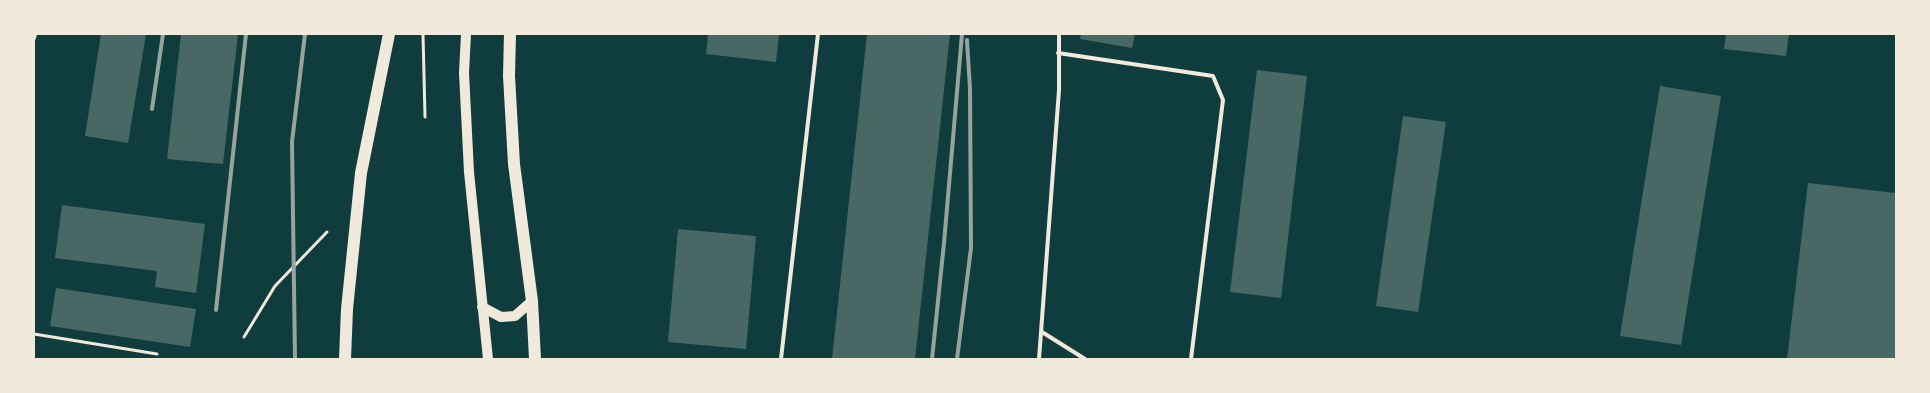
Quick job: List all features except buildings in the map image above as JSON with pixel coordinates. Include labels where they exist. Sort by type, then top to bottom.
[{"type":"main road","points":[[345,359],[347,309],[361,173],[389,34]]},
{"type":"main road","points":[[466,34],[464,73],[469,172],[488,359]]},
{"type":"main road","points":[[510,34],[508,76],[514,164],[532,302],[535,359]]},
{"type":"main road","points":[[482,307],[501,317],[508,317],[515,316],[532,302]]},
{"type":"lane","points":[[34,38],[35,34]]},
{"type":"lane","points":[[781,359],[818,34]]},
{"type":"lane","points":[[1039,359],[1059,90],[1059,34]]},
{"type":"lane","points":[[1058,53],[1213,76],[1224,100],[1191,359]]},
{"type":"lane","points":[[1042,332],[1085,359]]},
{"type":"path","points":[[423,34],[425,117]]},
{"type":"path","points":[[244,337],[275,286],[327,232]]},
{"type":"path","points":[[34,334],[157,354]]},
{"type":"railway","points":[[152,109],[163,34]]},
{"type":"railway","points":[[216,310],[246,34]]},
{"type":"railway","points":[[295,359],[292,142],[305,34]]},
{"type":"railway","points":[[932,359],[962,34]]},
{"type":"railway","points":[[957,359],[971,248],[970,89],[967,40]]}]
